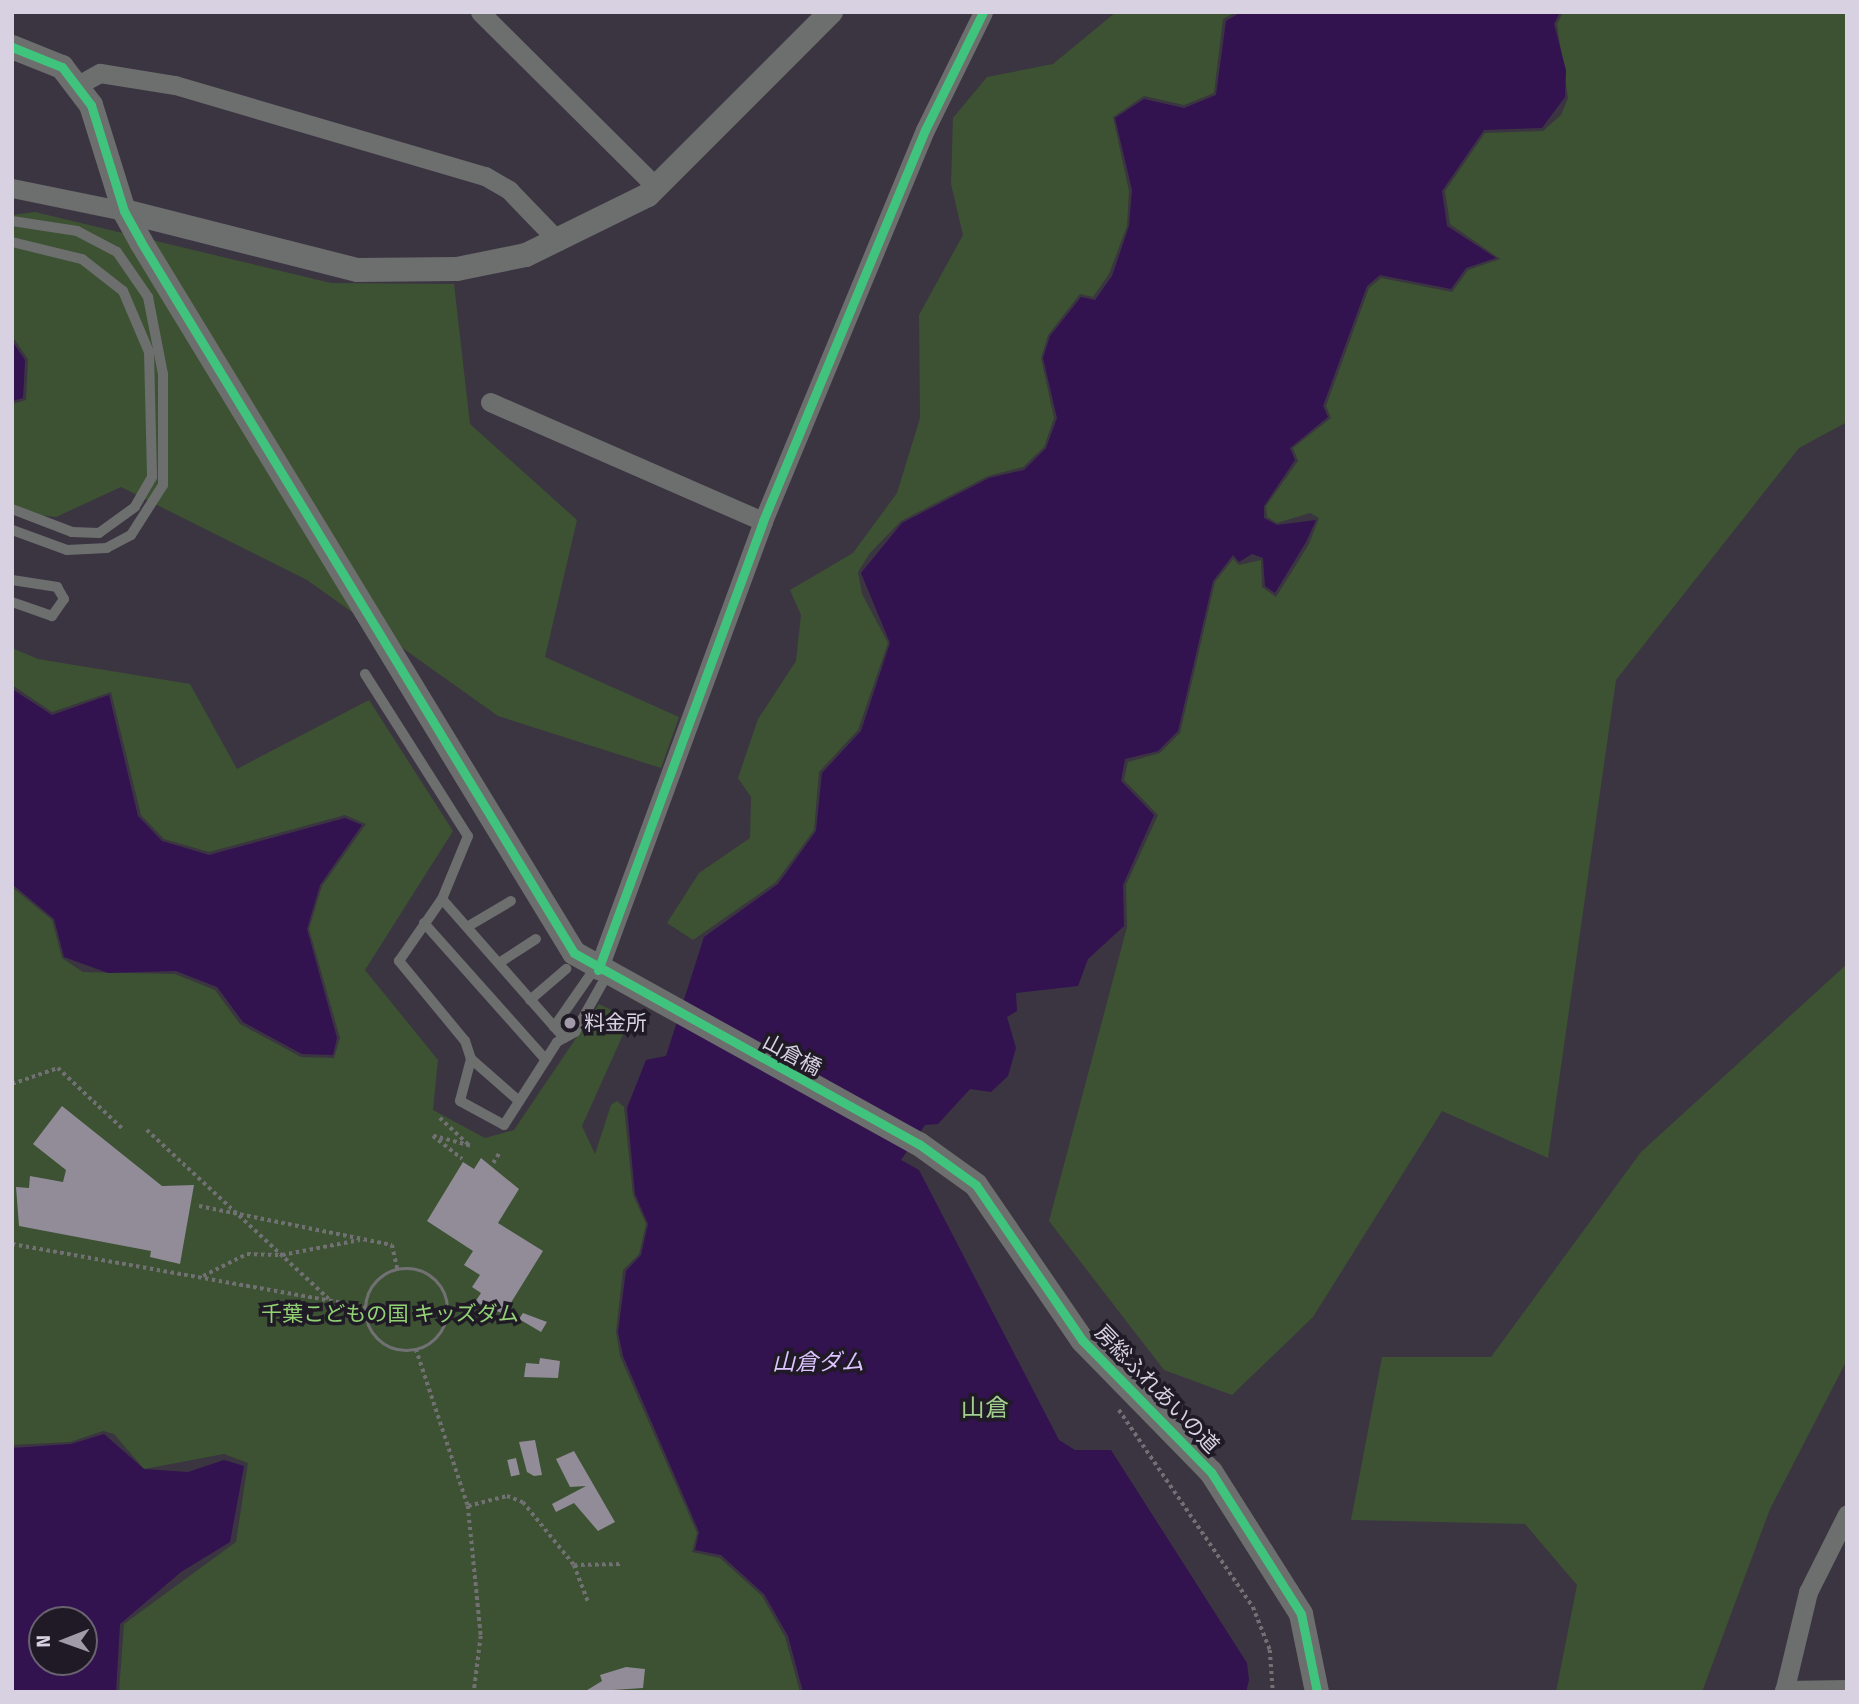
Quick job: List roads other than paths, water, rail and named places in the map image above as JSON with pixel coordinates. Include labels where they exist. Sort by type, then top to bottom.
[{"type":"street","points":[[480,12],[656,187]]},
{"type":"street","points":[[12,188],[124,211],[357,270],[457,269],[526,255],[558,241],[656,187],[831,12]]},
{"type":"street","points":[[600,971],[763,521],[925,130],[983,12]]},
{"type":"street","points":[[12,47],[42,54],[78,85],[100,73],[174,85],[485,176],[509,190],[558,241]]},
{"type":"street","name":"山倉橋","points":[[78,85],[101,129],[124,211],[553,925],[600,971],[919,1144]]},
{"type":"street","points":[[490,402],[763,521]]},
{"type":"street","name":"房総ふれあいの道","points":[[919,1144],[957,1168],[995,1207],[1083,1340],[1211,1472],[1301,1614],[1317,1692]]},
{"type":"street","points":[[1847,1514],[1808,1592],[1784,1691],[1847,1689]]},
{"type":"lane","points":[[12,221],[78,232],[117,252],[148,297],[163,374],[163,485],[131,535],[107,548],[67,550],[12,530]]},
{"type":"lane","points":[[12,243],[82,259],[106,272],[133,308],[149,352],[152,477],[135,507],[99,533],[72,532],[12,509]]},
{"type":"lane","points":[[12,580],[57,587],[64,599],[52,616],[12,602]]},
{"type":"lane","points":[[365,674],[468,836],[442,899],[399,961],[465,1041],[471,1059],[519,1101]]},
{"type":"lane","points":[[442,899],[554,1027],[561,1040]]},
{"type":"lane","points":[[467,927],[511,901]]},
{"type":"lane","points":[[424,923],[546,1060]]},
{"type":"lane","points":[[499,963],[536,939]]},
{"type":"lane","points":[[530,1000],[566,969]]},
{"type":"lane","points":[[554,1027],[600,971]]},
{"type":"lane","points":[[471,1059],[460,1101],[504,1125],[561,1040],[575,1032],[600,971]]},
{"type":"water","name":"山倉ダム","points":[[1241,12],[1560,12],[1554,24],[1566,70],[1565,97],[1542,128],[1484,130],[1442,191],[1447,226],[1496,258],[1466,268],[1451,289],[1380,275],[1367,286],[1323,406],[1328,417],[1290,448],[1295,460],[1264,506],[1264,518],[1277,525],[1316,520],[1306,542],[1275,593],[1265,586],[1263,558],[1252,554],[1239,562],[1233,555],[1213,581],[1178,731],[1158,751],[1125,759],[1121,781],[1154,815],[1123,885],[1124,926],[1088,959],[1078,986],[1016,993],[1017,1011],[1007,1017],[1016,1048],[1008,1076],[991,1092],[970,1089],[938,1124],[925,1125],[901,1160],[919,1170],[1059,1440],[1075,1450],[1111,1450],[1247,1663],[1249,1680],[1246,1692],[803,1692],[788,1636],[764,1594],[721,1555],[695,1550],[699,1532],[623,1356],[618,1332],[626,1271],[641,1255],[648,1224],[635,1194],[627,1108],[646,1060],[666,1056],[704,937],[778,884],[816,831],[822,773],[861,731],[890,643],[861,573],[902,523],[989,478],[1024,470],[1046,448],[1057,418],[1043,358],[1050,336],[1081,297],[1095,300],[1112,276],[1129,226],[1132,190],[1115,118],[1144,99],[1184,108],[1216,95],[1226,21]]},
{"type":"water","points":[[12,341],[25,360],[23,398],[12,401]]},
{"type":"water","points":[[12,689],[52,715],[109,695],[138,816],[162,841],[209,855],[345,818],[362,825],[320,885],[307,929],[337,1038],[333,1055],[302,1054],[243,1022],[217,987],[176,971],[108,973],[64,957],[54,919],[12,884]]},
{"type":"water","points":[[104,1434],[144,1469],[188,1472],[224,1460],[244,1466],[230,1542],[181,1572],[120,1624],[116,1692],[12,1692],[12,1448],[71,1444]]},
{"type":"place","name":"料金所","points":[[570,1023]]},
{"type":"district","name":"山倉","points":[[985,1409]]},
{"type":"park label","name":"千葉こどもの国 キッズダム","points":[[390,1314]]}]
